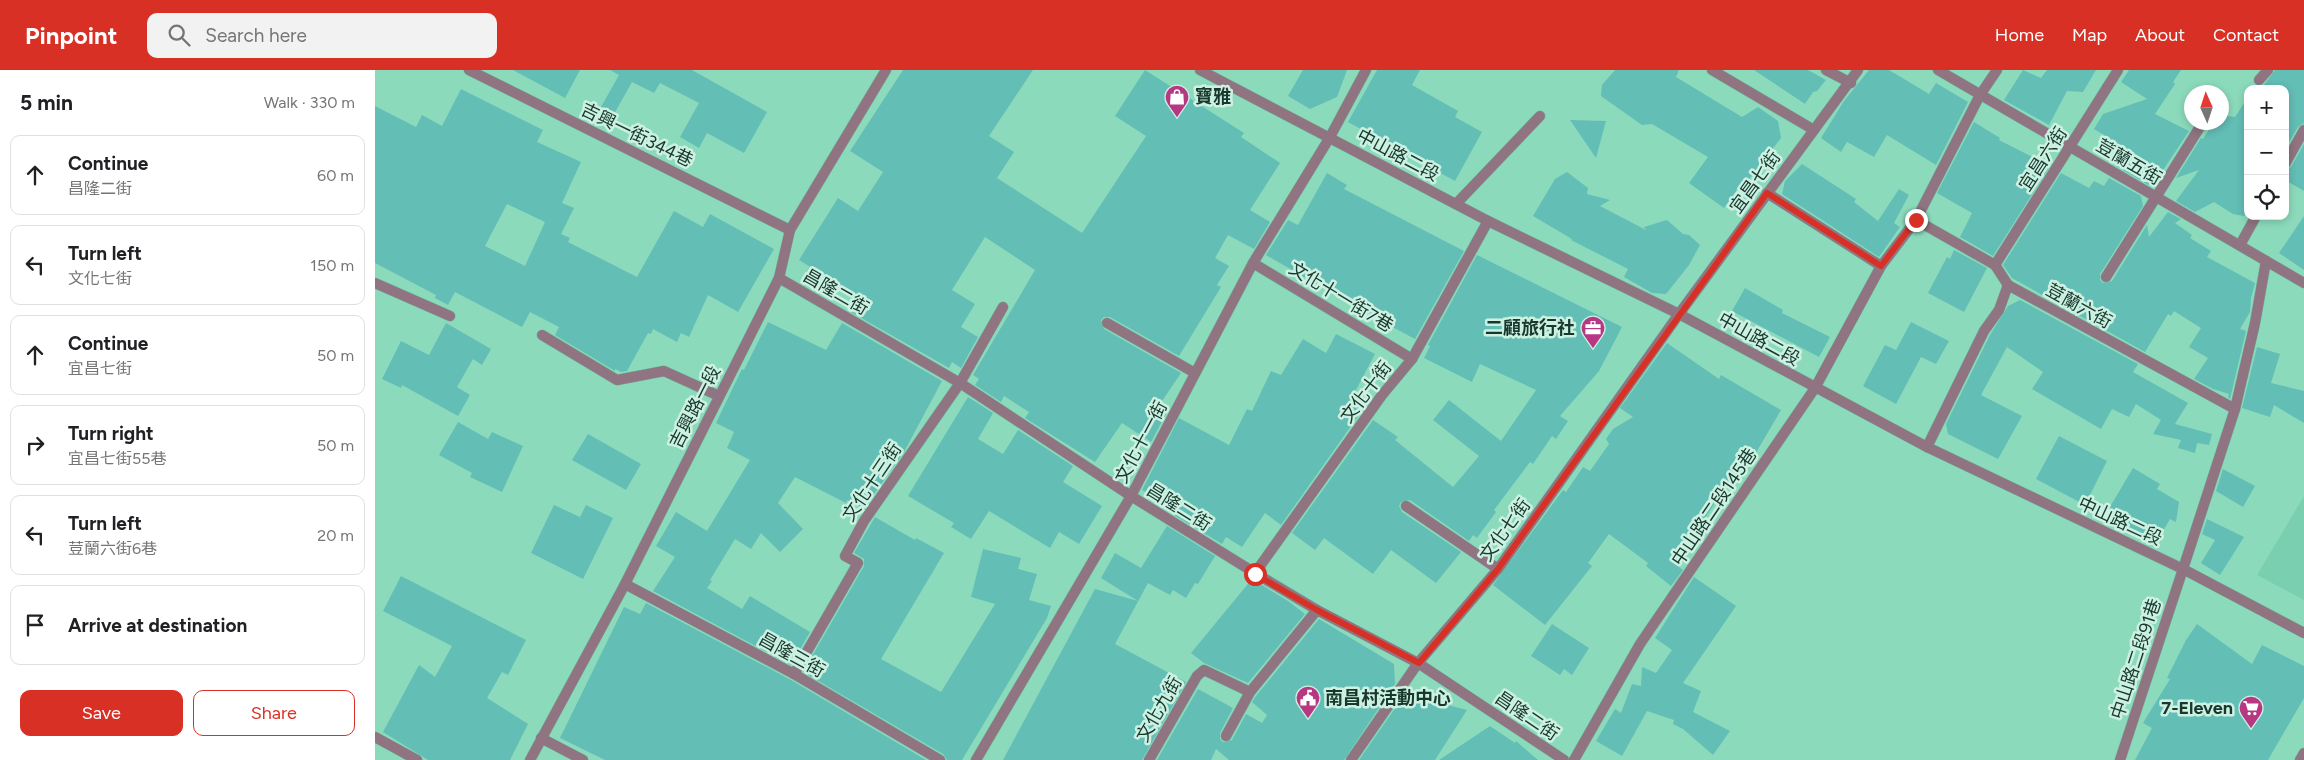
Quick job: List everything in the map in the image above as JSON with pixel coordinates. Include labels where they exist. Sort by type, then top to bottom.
[{"type":"street","name":"吉興一街344巷","points":[[469,70],[790,230]]},
{"type":"street","name":"吉興路一段","points":[[530,760],[625,584],[779,278],[790,230],[886,70]]},
{"type":"street","name":"中山路二段","points":[[1200,70],[1488,221],[1679,314],[1927,447],[2183,569],[2304,633]]},
{"type":"street","name":"文化十一街","points":[[977,760],[1131,496],[1253,263],[1329,137],[1366,70]]},
{"type":"street","points":[[1712,70],[1814,130]]},
{"type":"street","points":[[1826,70],[1851,83]]},
{"type":"street","name":"宜昌七街","points":[[1679,314],[1767,193],[1851,83],[1858,70]]},
{"type":"street","name":"荳蘭五街","points":[[1938,70],[2304,283]]},
{"type":"street","name":"中山路二段145巷","points":[[1573,760],[1640,644],[1815,388],[1881,266],[1916,220],[1980,95],[1997,70]]},
{"type":"street","name":"宜昌六街","points":[[1995,265],[2071,147],[2117,70]]},
{"type":"street","points":[[2259,80],[2268,70]]},
{"type":"street","points":[[1456,204],[1540,116]]},
{"type":"street","points":[[2106,277],[2198,130]]},
{"type":"street","points":[[2289,157],[2304,130]]},
{"type":"street","points":[[1767,193],[1881,266]]},
{"type":"street","points":[[1916,220],[1995,265],[2007,285],[1999,310],[1985,331],[1927,447]]},
{"type":"street","points":[[2239,245],[2254,220]]},
{"type":"street","name":"文化十街","points":[[1255,574],[1382,395],[1412,359],[1488,221]]},
{"type":"street","name":"中山路二段91巷","points":[[2120,760],[2235,409],[2255,323],[2266,261]]},
{"type":"street","name":"文化十一街7巷","points":[[1253,263],[1412,359]]},
{"type":"street","name":"昌隆二街","points":[[779,278],[960,383],[1131,496],[1255,574],[1317,610],[1419,663],[1565,760]]},
{"type":"street","points":[[375,282],[450,316]]},
{"type":"street","name":"荳蘭六街","points":[[2007,285],[2235,409]]},
{"type":"street","name":"文化十三街","points":[[794,674],[858,563],[845,556],[864,522],[960,383],[1003,308]]},
{"type":"street","name":"文化七街","points":[[1351,760],[1419,663],[1498,569],[1679,314]]},
{"type":"street","points":[[1107,323],[1195,373]]},
{"type":"street","points":[[542,335],[617,380],[664,371],[719,396]]},
{"type":"street","points":[[1406,506],[1498,569]]},
{"type":"street","name":"昌隆三街","points":[[625,584],[794,674],[940,760]]},
{"type":"street","points":[[1226,736],[1251,692],[1317,610]]},
{"type":"street","name":"文化九街","points":[[1149,760],[1197,676],[1204,670],[1251,692]]},
{"type":"street","points":[[375,737],[417,760]]},
{"type":"street","points":[[541,738],[583,760]]},
{"type":"street","points":[[2300,760],[2304,753]]},
{"type":"shaded area","points":[[2304,496],[2304,600],[2257,575]]},
{"type":"building","points":[[513,70],[580,70],[565,98]]},
{"type":"building","points":[[610,70],[692,70],[767,112],[744,153],[707,133],[699,148],[680,137],[699,103],[660,83],[654,93],[632,82],[614,114],[601,107],[619,75]]},
{"type":"building","points":[[903,70],[1033,70],[989,136],[1014,152],[997,178],[1082,233],[1146,136],[1115,116],[1145,70],[1244,133],[1241,137],[1280,163],[1250,210],[1270,222],[1254,249],[1228,235],[1215,258],[1229,266],[1217,285],[1221,287],[1179,356],[1110,317],[1104,317],[1101,320],[1104,329],[1181,373],[1158,407],[1167,412],[1151,442],[1122,423],[1095,462],[1025,418],[1029,412],[1004,396],[1001,402],[975,385],[979,379],[973,375],[1035,270],[985,237],[952,290],[975,304],[961,327],[978,337],[961,368],[952,362],[949,368],[849,311],[856,295],[799,260],[838,198],[858,211],[883,172],[850,151]]},
{"type":"building","points":[[1303,70],[1347,70],[1337,97],[1310,109],[1288,96]]},
{"type":"building","points":[[1377,70],[1420,70],[1412,85],[1458,111],[1455,117],[1482,132],[1455,181],[1348,122]]},
{"type":"building","points":[[1615,70],[1679,70],[1676,77],[1742,117],[1758,107],[1778,121],[1781,138],[1746,183],[1743,181],[1724,208],[1689,183],[1708,157],[1652,124],[1642,125],[1601,96],[1602,85]]},
{"type":"building","points":[[1754,70],[1808,70],[1826,80],[1817,91],[1813,92],[1805,104]]},
{"type":"building","points":[[1869,70],[1889,70],[1929,94],[1936,83],[1968,102],[1936,165],[1887,135],[1874,157],[1847,142],[1841,152],[1821,138],[1844,101]]},
{"type":"building","points":[[2023,70],[2041,78],[2047,70],[2096,70],[2083,92],[2067,91],[2049,125],[2004,100]]},
{"type":"building","points":[[2129,70],[2181,70],[2173,82],[2175,84],[2155,114],[2189,131],[2152,187],[2116,166],[2126,148],[2094,129],[2103,114],[2147,99],[2121,82]]},
{"type":"building","points":[[2275,70],[2304,70],[2304,123],[2298,127],[2289,142],[2289,85],[2264,85]]},
{"type":"building","points":[[461,89],[543,130],[537,142],[581,162],[562,203],[574,208],[561,234],[570,238],[568,242],[637,277],[674,211],[703,227],[710,214],[774,249],[738,312],[708,295],[689,337],[681,333],[677,342],[653,329],[651,334],[648,333],[627,371],[621,372],[615,369],[615,371],[555,335],[559,327],[530,312],[522,327],[455,292],[448,305],[435,298],[436,295],[375,263],[375,106],[416,127],[422,115],[442,126]],"holes":[[[507,204],[545,222],[525,266],[485,246]]]},
{"type":"building","points":[[2244,103],[2244,216],[2233,214],[2214,202],[2195,212],[2176,201],[2199,170],[2176,178],[2201,138],[2203,139],[2209,130],[2229,130],[2229,116],[2235,117]]},
{"type":"building","points":[[1570,120],[1606,121],[1596,158]]},
{"type":"building","points":[[1974,122],[2000,138],[1999,140],[2050,166],[1993,256],[1960,237],[1972,213],[1937,193]]},
{"type":"building","points":[[2304,144],[2304,191],[2289,182],[2289,168]]},
{"type":"building","points":[[1802,164],[1856,199],[1854,202],[1878,221],[1899,189],[1909,195],[1894,223],[1900,227],[1879,257],[1782,194],[1785,181]]},
{"type":"building","points":[[1567,172],[1588,188],[1587,194],[1610,200],[1600,206],[1646,230],[1644,227],[1667,220],[1700,245],[1689,265],[1666,294],[1652,293],[1624,277],[1628,269],[1571,240],[1533,216],[1555,179]]},
{"type":"building","points":[[1327,173],[1347,185],[1344,189],[1464,251],[1415,339],[1266,255],[1288,220],[1298,225]]},
{"type":"building","points":[[2061,173],[2089,188],[2094,181],[2104,186],[2109,178],[2141,196],[2143,206],[2100,274],[2100,280],[2103,283],[2112,281],[2147,225],[2149,237],[2168,212],[2181,219],[2175,223],[2192,235],[2190,238],[2211,251],[2207,257],[2255,283],[2250,312],[2240,329],[2246,331],[2230,399],[2228,397],[2229,394],[2213,389],[2194,379],[2208,358],[2189,347],[2201,328],[2174,311],[2171,316],[2168,314],[2145,352],[2012,278],[2003,265]]},
{"type":"building","points":[[2304,216],[2304,270],[2279,253]]},
{"type":"building","points":[[1954,250],[1987,268],[1964,312],[1928,293],[1947,257],[1950,259]]},
{"type":"building","points":[[1477,255],[1622,327],[1599,371],[1560,416],[1568,421],[1556,439],[1552,436],[1533,464],[1530,462],[1494,510],[1496,512],[1477,538],[1473,535],[1469,541],[1410,500],[1401,502],[1399,506],[1402,512],[1461,552],[1436,583],[1391,550],[1373,574],[1324,538],[1315,550],[1292,533],[1373,420],[1398,437],[1395,440],[1453,487],[1479,456],[1433,420],[1449,400],[1501,441],[1536,390],[1480,364],[1472,382],[1424,358],[1430,346],[1428,345]]},
{"type":"building","points":[[1745,288],[1783,310],[1782,313],[1830,337],[1819,357],[1732,311]]},
{"type":"building","points":[[2020,300],[2138,364],[2133,372],[2188,403],[2175,424],[2212,434],[2209,445],[2197,443],[2195,453],[2178,448],[2181,440],[2153,434],[2161,420],[2136,404],[2129,417],[2112,409],[2101,429],[2032,389],[2043,372],[2007,347],[1981,395],[2022,416],[1998,459],[1948,434],[1946,424],[1990,335],[2008,306]]},
{"type":"building","points":[[768,322],[826,350],[842,323],[942,381],[904,452],[864,508],[847,500],[846,503],[795,477],[778,503],[803,529],[780,552],[761,533],[751,549],[735,539],[710,580],[712,581],[707,588],[742,609],[750,596],[810,632],[791,665],[653,591],[675,557],[656,546],[676,512],[707,531],[750,460],[727,448],[734,432],[716,423],[742,369],[744,370]]},
{"type":"building","points":[[1911,322],[1949,341],[1936,364],[1921,357],[1896,404],[1863,386],[1885,345],[1896,350]]},
{"type":"building","points":[[446,323],[491,349],[482,365],[473,359],[457,387],[470,395],[458,416],[402,385],[401,388],[382,379],[401,341],[429,355]]},
{"type":"building","points":[[1336,334],[1375,354],[1349,403],[1361,412],[1281,525],[1265,513],[1242,547],[1226,537],[1222,544],[1174,515],[1176,512],[1166,506],[1167,504],[1142,490],[1179,418],[1229,445],[1247,409],[1252,411],[1271,371],[1281,375],[1303,339],[1326,353]]},
{"type":"building","points":[[1667,343],[1719,379],[1721,375],[1781,410],[1754,456],[1748,453],[1686,547],[1691,551],[1679,567],[1683,570],[1671,586],[1646,566],[1648,563],[1609,534],[1588,563],[1592,566],[1545,625],[1493,585],[1563,490],[1566,492],[1583,467],[1590,471],[1609,444],[1606,439],[1613,429],[1633,417],[1620,408]]},
{"type":"building","points":[[2257,347],[2280,354],[2271,383],[2304,391],[2304,423],[2274,405],[2270,417],[2242,408]]},
{"type":"building","points":[[968,397],[993,413],[978,439],[1003,454],[1018,430],[1073,466],[1063,482],[1102,506],[1079,544],[1059,532],[1050,548],[989,511],[971,539],[951,527],[954,523],[908,496]]},
{"type":"building","points":[[458,422],[488,439],[492,432],[523,446],[502,492],[470,477],[472,473],[439,455]]},
{"type":"building","points":[[588,434],[641,464],[626,490],[572,460]]},
{"type":"building","points":[[2059,436],[2107,461],[2085,505],[2036,479]]},
{"type":"building","points":[[2133,468],[2160,484],[2157,489],[2179,502],[2176,522],[2170,519],[2155,545],[2104,517]]},
{"type":"building","points":[[2223,469],[2255,486],[2243,507],[2216,491]]},
{"type":"building","points":[[554,505],[580,517],[586,505],[613,518],[583,579],[531,553]]},
{"type":"building","points":[[875,517],[915,540],[916,538],[944,553],[881,659],[941,692],[995,604],[971,597],[983,549],[1021,558],[1018,569],[1037,574],[1029,600],[1051,606],[1047,618],[962,760],[947,760],[943,754],[803,672],[864,566],[864,559],[854,553]]},
{"type":"building","points":[[2207,519],[2244,537],[2220,575],[2201,563],[2215,540],[2202,534]]},
{"type":"building","points":[[1167,526],[1215,556],[1198,584],[1195,583],[1186,598],[1173,590],[1170,595],[1148,583],[1115,644],[1186,682],[1142,760],[1003,760],[1095,589],[1138,601],[1101,578],[1115,553],[1141,568]]},
{"type":"building","points":[[401,576],[526,640],[508,675],[502,672],[487,698],[528,724],[510,760],[428,760],[383,732],[419,665],[435,677],[452,646],[383,611]]},
{"type":"building","points":[[1694,577],[1736,606],[1683,683],[1701,691],[1693,712],[1730,731],[1713,755],[1683,729],[1673,724],[1674,720],[1647,711],[1622,756],[1596,741],[1615,709],[1621,713],[1632,684],[1641,686],[1642,667],[1656,673],[1672,650],[1655,638]]},
{"type":"building","points":[[1252,579],[1305,614],[1248,683],[1204,663],[1191,653]]},
{"type":"building","points":[[646,603],[791,680],[926,760],[605,760],[560,738],[624,607],[640,614]]},
{"type":"building","name":"南昌村活動中心","points":[[1319,619],[1394,664],[1395,684],[1344,760],[1229,760],[1216,749],[1211,760],[1157,760],[1198,689],[1233,708],[1220,733],[1220,739],[1223,742],[1232,740],[1246,714],[1262,723],[1267,715],[1252,702]]},
{"type":"building","points":[[1552,624],[1589,648],[1572,675],[1564,669],[1560,675],[1531,656]]},
{"type":"building","points":[[2197,624],[2252,664],[2262,645],[2304,666],[2304,698],[2268,760],[2135,760],[2152,728],[2143,723],[2170,679],[2167,678],[2186,640]]},
{"type":"building","points":[[1405,694],[1467,710],[1435,760],[1359,760]]},
{"type":"building","points":[[1490,726],[1515,743],[1516,741],[1538,760],[1439,760]]},
{"type":"place","name":"寶雅","points":[[1177,118]]},
{"type":"place","name":"二顧旅行社","points":[[1593,349]]},
{"type":"place","name":"南昌村活動中心","points":[[1308,719]]},
{"type":"place","name":"7-Eleven","points":[[2251,729]]},
{"type":"route","points":[[1255,574],[1317,610],[1419,663],[1498,569],[1767,193],[1881,266],[1916,220]]}]
